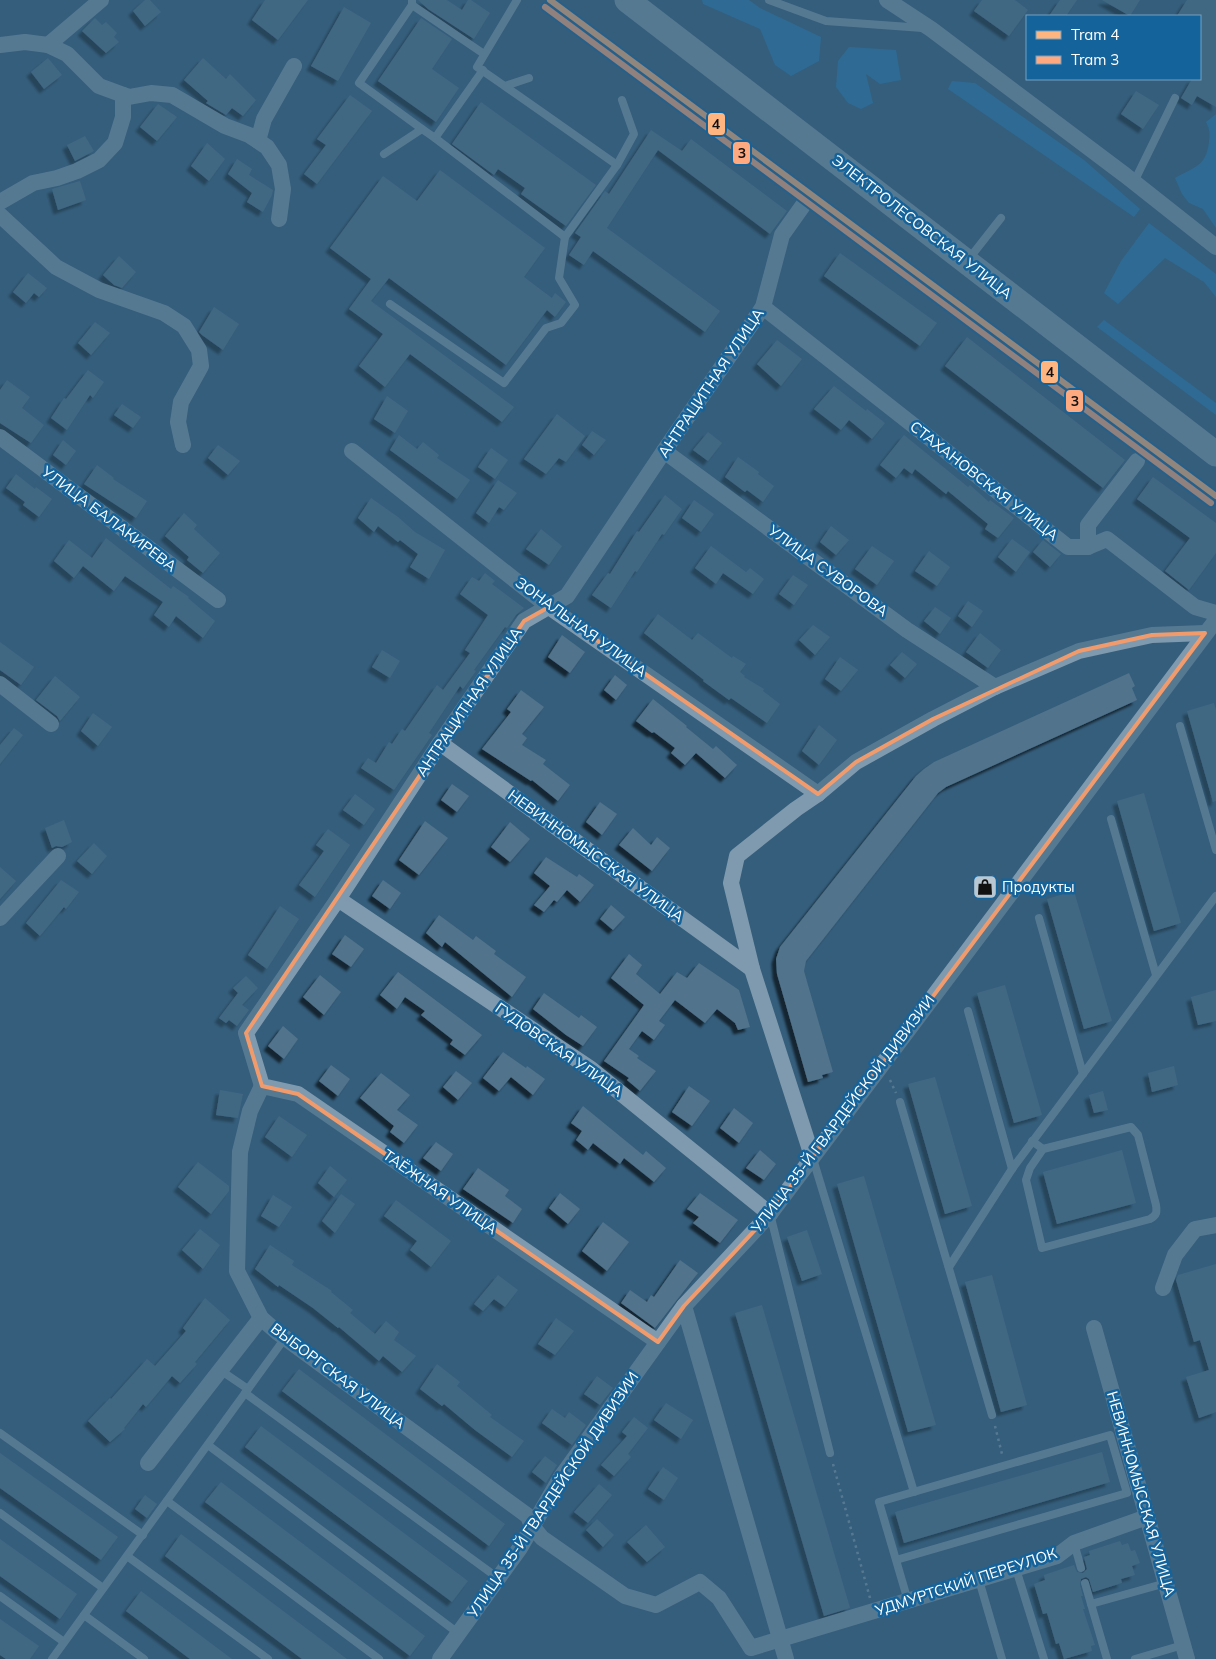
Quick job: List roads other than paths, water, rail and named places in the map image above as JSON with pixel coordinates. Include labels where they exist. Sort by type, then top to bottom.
[{"type":"main road","name":"ЭЛЕКТРОЛЕСОВСКАЯ УЛИЦА","points":[[627,0],[1216,454]]},
{"type":"street","points":[[48,45],[101,0]]},
{"type":"street","points":[[887,0],[931,29],[1134,182],[1216,247]]},
{"type":"street","points":[[0,45],[25,42],[48,45],[67,54],[99,86],[129,97],[151,94],[172,95],[225,126],[249,135],[267,147],[280,165],[283,189],[279,219]]},
{"type":"street","points":[[258,141],[264,119],[294,66]]},
{"type":"street","points":[[0,202],[33,182],[56,178],[77,171],[99,160],[115,143],[123,117],[123,95]]},
{"type":"street","name":"АНТРАЦИТНАЯ УЛИЦА","points":[[262,1086],[246,1034],[440,743],[524,621],[567,596],[664,450],[763,307],[782,235],[804,204]]},
{"type":"street","points":[[0,215],[56,267],[99,290],[164,313],[184,326],[199,350],[201,366],[181,402],[178,422],[182,445]]},
{"type":"street","name":"СТАХАНОВСКАЯ УЛИЦА","points":[[763,307],[1068,547],[1088,547],[1107,539],[1194,607],[1216,613]]},
{"type":"street","name":"УЛИЦА БАЛАКИРЕВА","points":[[0,437],[218,600]]},
{"type":"street","name":"УЛИЦА СУВОРОВА","points":[[664,450],[907,630],[996,687]]},
{"type":"street","name":"ЗОНАЛЬНАЯ УЛИЦА","points":[[352,451],[549,607],[818,794]]},
{"type":"street","points":[[1088,547],[1088,526],[1138,461]]},
{"type":"street","name":"УЛИЦА 35-Й ГВАРДЕЙСКОЙ ДИВИЗИИ","points":[[440,1659],[520,1548],[561,1477],[684,1306],[770,1214],[882,1062],[1216,620]]},
{"type":"street","points":[[812,1156],[752,969],[731,883],[737,856],[818,794],[856,762],[933,719],[996,687],[1079,651],[1152,635],[1205,633]]},
{"type":"street","points":[[0,684],[51,724]]},
{"type":"street","name":"НЕВИННОМЫССКАЯ УЛИЦА","points":[[440,743],[752,969]]},
{"type":"street","points":[[0,918],[58,856]]},
{"type":"street","name":"ГУДОВСКАЯ УЛИЦА","points":[[338,898],[591,1069],[770,1214]]},
{"type":"street","name":"ВЫБОРГСКАЯ УЛИЦА","points":[[262,1086],[250,1111],[240,1152],[237,1263],[237,1271],[261,1318],[285,1338],[528,1516],[532,1526],[542,1538],[625,1596],[656,1605],[700,1582],[719,1598],[751,1648],[780,1640]]},
{"type":"street","name":"ТАЁЖНАЯ УЛИЦА","points":[[262,1086],[298,1094],[658,1342]]},
{"type":"street","points":[[1163,1288],[1175,1255],[1195,1229],[1216,1225]]},
{"type":"street","points":[[684,1306],[786,1659]]},
{"type":"street","points":[[148,1464],[261,1318]]},
{"type":"street","name":"НЕВИННОМЫССКАЯ УЛИЦА","points":[[1094,1328],[1185,1652]]},
{"type":"street","name":"УДМУРТСКИЙ ПЕРЕУЛОК","points":[[780,1640],[1057,1556],[1074,1543],[1147,1517]]},
{"type":"lane","points":[[517,0],[477,66],[617,165]]},
{"type":"lane","points":[[769,0],[826,21],[931,29]]},
{"type":"lane","points":[[484,54],[412,2],[359,83],[435,138],[564,237]]},
{"type":"lane","points":[[435,138],[483,70]]},
{"type":"lane","points":[[506,86],[529,78]]},
{"type":"lane","points":[[1134,182],[1175,98]]},
{"type":"lane","points":[[390,304],[504,383],[546,328],[561,323],[575,305],[559,278],[564,237],[617,165],[634,134],[622,100]]},
{"type":"lane","points":[[384,154],[422,129]]},
{"type":"lane","points":[[966,261],[1001,218]]},
{"type":"lane","points":[[1180,726],[1216,850]]},
{"type":"lane","points":[[1111,819],[1156,975]]},
{"type":"lane","points":[[949,1267],[1032,1141],[1216,896]]},
{"type":"lane","points":[[1039,918],[1083,1074]]},
{"type":"lane","points":[[968,1012],[1012,1169]]},
{"type":"lane","points":[[900,1102],[992,1415]]},
{"type":"lane","points":[[1032,1141],[1043,1149],[1132,1128],[1138,1135],[1156,1204],[1157,1212],[1155,1216],[1150,1219],[1042,1248],[1026,1180],[1030,1168],[1043,1149]]},
{"type":"lane","points":[[812,1156],[914,1492]]},
{"type":"lane","points":[[770,1214],[830,1453]]},
{"type":"lane","points":[[52,1659],[285,1338]]},
{"type":"lane","points":[[220,1370],[498,1578]]},
{"type":"lane","points":[[0,1433],[143,1535]]},
{"type":"lane","points":[[896,1560],[1127,1492],[1110,1435],[879,1502],[908,1601]]},
{"type":"lane","points":[[208,1445],[458,1634]]},
{"type":"lane","points":[[167,1500],[379,1659]]},
{"type":"lane","points":[[0,1513],[104,1588]]},
{"type":"lane","points":[[1074,1543],[1081,1568]]},
{"type":"lane","points":[[127,1556],[268,1659]]},
{"type":"lane","points":[[1016,1569],[1044,1659]]},
{"type":"lane","points":[[979,1580],[1002,1659]]},
{"type":"lane","points":[[1085,1583],[1107,1659]]},
{"type":"lane","points":[[1091,1604],[1166,1583]]},
{"type":"lane","points":[[0,1596],[64,1642]]},
{"type":"lane","points":[[84,1616],[144,1659]]},
{"type":"lane","points":[[1135,1659],[1185,1652]]},
{"type":"tram line","name":"4","points":[[550,0],[1216,496]]},
{"type":"tram line","name":"3","points":[[545,7],[1211,503]]},
{"type":"place","name":"Продукты","points":[[985,887]]}]
